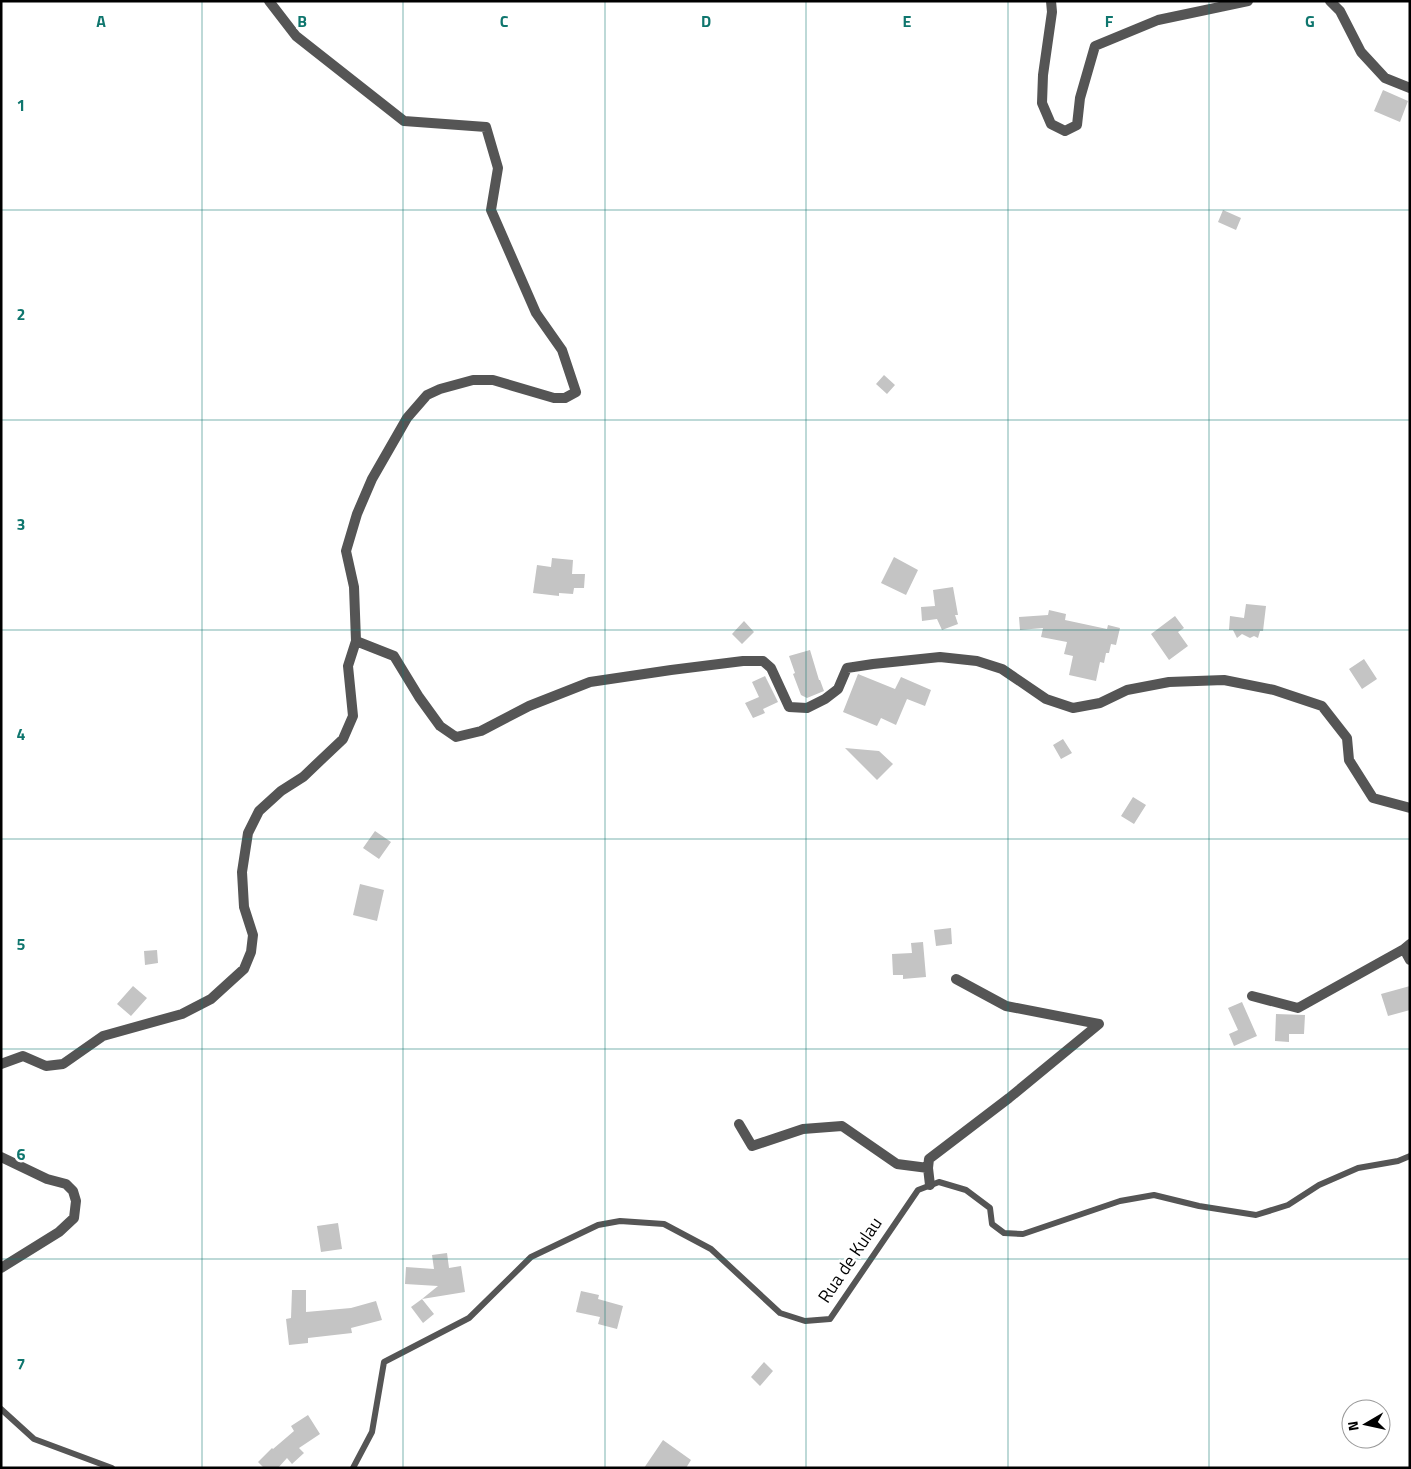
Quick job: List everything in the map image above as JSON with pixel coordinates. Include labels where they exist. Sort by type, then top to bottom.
[{"type":"street","points":[[1,1064],[23,1056],[46,1066],[63,1064],[103,1036],[182,1014],[211,1000],[244,969],[252,952],[253,935],[244,907],[242,872],[248,833],[259,811],[281,791],[303,777],[343,739],[353,716],[348,666],[356,642],[354,588],[346,551],[356,514],[372,480],[407,418],[427,394],[473,380],[493,380],[554,398],[565,398],[576,392],[562,350],[536,314],[491,210],[498,168],[486,127],[404,121],[296,36],[269,1]]},
{"type":"street","points":[[1051,1],[1052,12],[1043,75],[1042,103],[1051,124],[1066,132],[1077,125],[1080,98],[1095,46],[1158,20],[1248,1]]},
{"type":"street","points":[[1330,1],[1340,11],[1361,52],[1385,78],[1410,88]]},
{"type":"street","points":[[356,642],[394,656],[440,726],[456,737],[480,731],[529,706],[590,682],[743,661],[763,661],[772,668],[789,707],[807,708],[825,699],[838,689],[847,668],[940,657],[977,661],[1002,669],[1046,699],[1073,708],[1100,703],[1127,690],[1169,682],[1224,680],[1274,690],[1322,706],[1347,738],[1349,760],[1373,798],[1410,808]]},
{"type":"street","points":[[1252,996],[1298,1008],[1407,946],[1410,960]]},
{"type":"street","points":[[930,1185],[929,1158],[1010,1098],[1099,1024],[1006,1006],[956,979]]},
{"type":"street","points":[[739,1124],[752,1146],[804,1129],[842,1126],[897,1164],[928,1168]]},
{"type":"street","points":[[1,1157],[47,1180],[66,1184],[73,1191],[76,1201],[74,1218],[59,1232],[1,1268]]},
{"type":"lane","points":[[930,1185],[940,1182],[966,1190],[990,1208],[992,1224],[1004,1233],[1023,1234],[1120,1201],[1154,1196],[1256,1216],[1288,1205],[1319,1185],[1358,1168],[1398,1161],[1410,1156]]},
{"type":"lane","name":"Rua de Kulau","points":[[353,1468],[372,1432],[384,1362],[469,1318],[531,1257],[598,1225],[620,1221],[664,1224],[711,1249],[780,1313],[805,1321],[830,1319],[918,1190],[930,1185]]},
{"type":"lane","points":[[1,1409],[34,1439],[112,1468]]},
{"type":"building","points":[[1383,90],[1408,101],[1400,122],[1374,111]]},
{"type":"building","points":[[1223,210],[1241,218],[1236,230],[1218,222]]},
{"type":"building","points":[[884,375],[895,385],[887,394],[876,384]]},
{"type":"building","points":[[894,557],[918,570],[906,595],[881,583]]},
{"type":"building","points":[[552,558],[573,560],[572,574],[585,574],[584,588],[574,588],[573,594],[559,593],[559,596],[533,593],[537,565],[551,567]]},
{"type":"building","points":[[953,587],[958,615],[955,615],[958,624],[942,630],[937,619],[922,621],[921,607],[935,606],[933,590]]},
{"type":"building","points":[[1246,604],[1266,606],[1263,631],[1260,631],[1258,638],[1254,636],[1250,638],[1242,634],[1237,638],[1233,630],[1229,630],[1230,616],[1244,618]]},
{"type":"building","points":[[1049,610],[1066,614],[1065,620],[1107,629],[1108,625],[1120,628],[1116,645],[1111,644],[1109,653],[1106,653],[1104,663],[1100,662],[1096,681],[1069,675],[1073,656],[1064,654],[1067,642],[1041,637],[1043,628],[1020,630],[1019,617],[1048,615]]},
{"type":"building","points":[[1175,616],[1184,628],[1178,632],[1188,646],[1169,660],[1151,634]]},
{"type":"building","points":[[744,621],[754,632],[742,644],[732,634]]},
{"type":"building","points":[[810,650],[824,691],[807,698],[801,695],[789,656]]},
{"type":"building","points":[[1364,659],[1377,679],[1362,689],[1349,669]]},
{"type":"building","points":[[858,674],[895,689],[901,677],[931,690],[925,706],[907,699],[896,725],[881,718],[877,726],[843,712]]},
{"type":"building","points":[[765,676],[778,702],[763,709],[765,713],[753,718],[745,703],[759,697],[752,682]]},
{"type":"building","points":[[1063,739],[1072,753],[1061,759],[1053,745]]},
{"type":"building","points":[[845,748],[879,751],[893,764],[877,780]]},
{"type":"building","points":[[1133,797],[1146,805],[1134,824],[1121,816]]},
{"type":"building","points":[[375,831],[391,842],[379,859],[363,848]]},
{"type":"building","points":[[360,884],[384,890],[377,921],[353,915]]},
{"type":"building","points":[[951,928],[952,944],[936,946],[934,930]]},
{"type":"building","points":[[923,942],[926,977],[903,979],[903,975],[893,975],[892,954],[912,953],[911,943]]},
{"type":"building","points":[[157,950],[158,963],[145,965],[144,951]]},
{"type":"building","points":[[133,986],[147,998],[131,1016],[117,1004]]},
{"type":"building","points":[[1410,986],[1410,1010],[1388,1016],[1381,994]]},
{"type":"building","points":[[1242,1002],[1257,1036],[1234,1046],[1229,1034],[1238,1030],[1228,1008]]},
{"type":"building","points":[[1276,1014],[1305,1015],[1304,1034],[1289,1034],[1289,1042],[1275,1041]]},
{"type":"building","points":[[338,1223],[342,1249],[321,1252],[317,1226]]},
{"type":"building","points":[[447,1253],[449,1268],[461,1266],[465,1292],[422,1299],[438,1286],[405,1284],[406,1267],[434,1269],[432,1255]]},
{"type":"building","points":[[292,1290],[306,1290],[306,1312],[351,1308],[376,1301],[382,1320],[351,1328],[352,1333],[308,1338],[308,1343],[289,1345],[286,1319],[291,1318]]},
{"type":"building","points":[[581,1291],[599,1295],[598,1299],[623,1306],[617,1329],[598,1324],[600,1317],[576,1312]]},
{"type":"building","points":[[422,1299],[434,1314],[423,1323],[411,1307]]},
{"type":"building","points":[[764,1362],[773,1371],[760,1386],[751,1377]]},
{"type":"building","points":[[308,1415],[320,1434],[299,1448],[304,1453],[292,1464],[287,1458],[278,1468],[264,1468],[258,1462],[294,1431],[291,1426]]},
{"type":"building","points":[[663,1440],[691,1460],[686,1468],[644,1468]]}]
